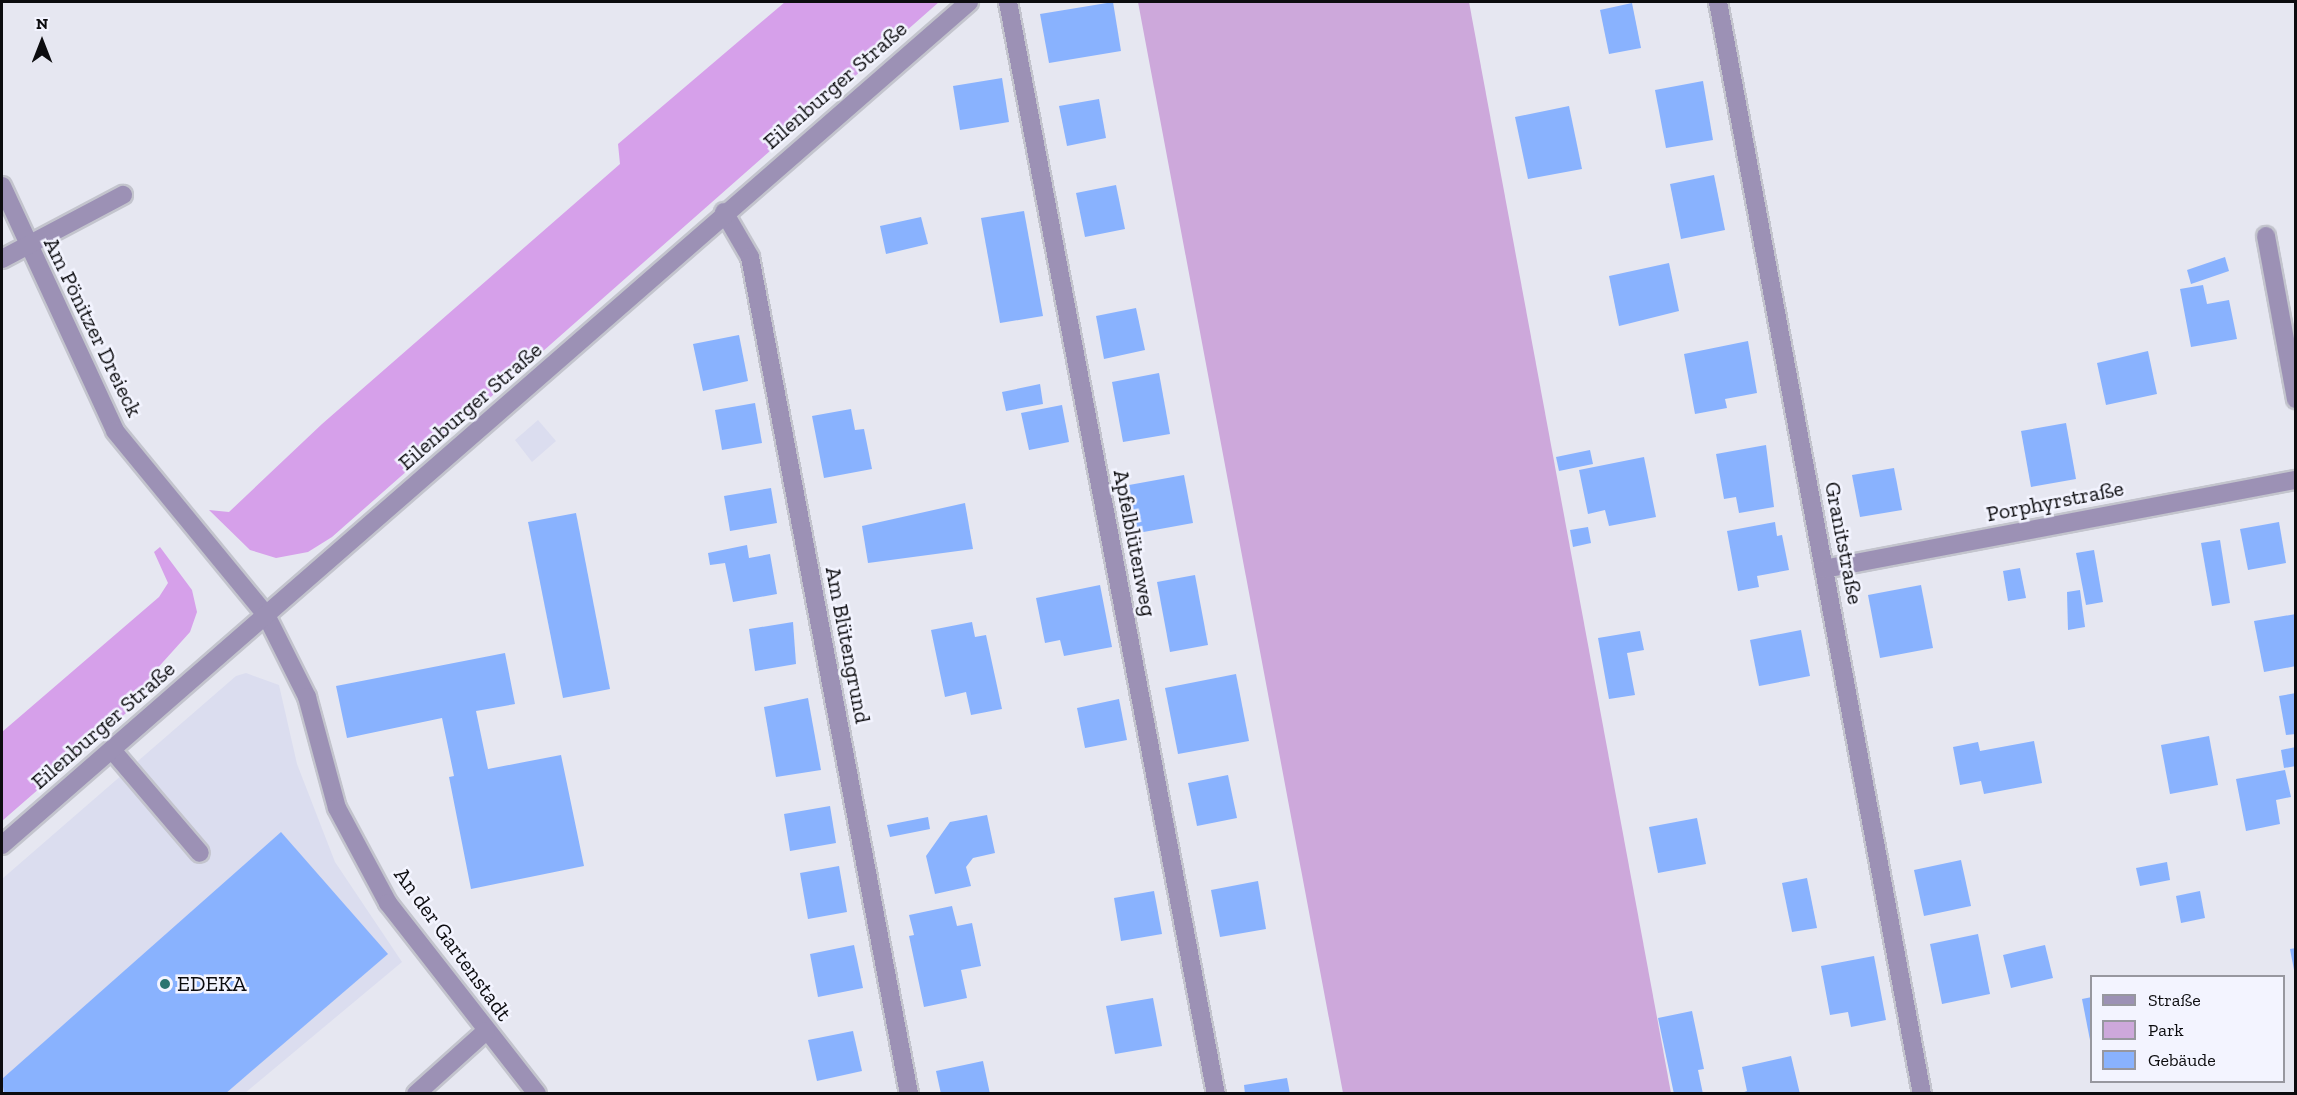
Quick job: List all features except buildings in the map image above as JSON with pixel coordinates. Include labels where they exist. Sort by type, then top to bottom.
[{"type":"street","name":"Eilenburger Straße","points":[[2,845],[724,212],[969,2]]},
{"type":"street","name":"Apfelblütenweg","points":[[1008,2],[1216,1094]]},
{"type":"street","name":"Granitstraße","points":[[1718,2],[1922,1094]]},
{"type":"street","name":"Am Pönitzer Dreieck","points":[[2,186],[27,246],[115,431],[266,615]]},
{"type":"street","points":[[2,259],[123,195]]},
{"type":"street","name":"Am Blütengrund","points":[[724,212],[750,257],[909,1094]]},
{"type":"street","points":[[2266,236],[2295,399]]},
{"type":"street","name":"Porphyrstraße","points":[[1824,569],[2295,480]]},
{"type":"street","name":"An der Gartenstadt","points":[[266,615],[307,697],[337,808],[388,903],[537,1094]]},
{"type":"street","points":[[112,750],[200,853]]},
{"type":"street","points":[[416,1094],[486,1031]]},
{"type":"shaded area","points":[[785,2],[939,2],[332,537],[308,552],[276,558],[250,550],[209,510],[229,512],[322,424],[620,164],[618,144]]},
{"type":"shaded area","points":[[538,420],[556,441],[532,462],[515,440]]},
{"type":"shaded area","points":[[160,547],[192,590],[197,612],[190,632],[154,672],[149,693],[2,821],[2,732],[159,597],[168,583],[154,552]]},
{"type":"shaded area","points":[[246,673],[279,685],[297,764],[335,862],[402,962],[245,1093],[2,1093],[2,879],[236,676]]},
{"type":"green space","points":[[1138,2],[1469,2],[1671,1093],[1343,1093]]},
{"type":"place","name":"EDEKA","points":[[165,984]]}]
